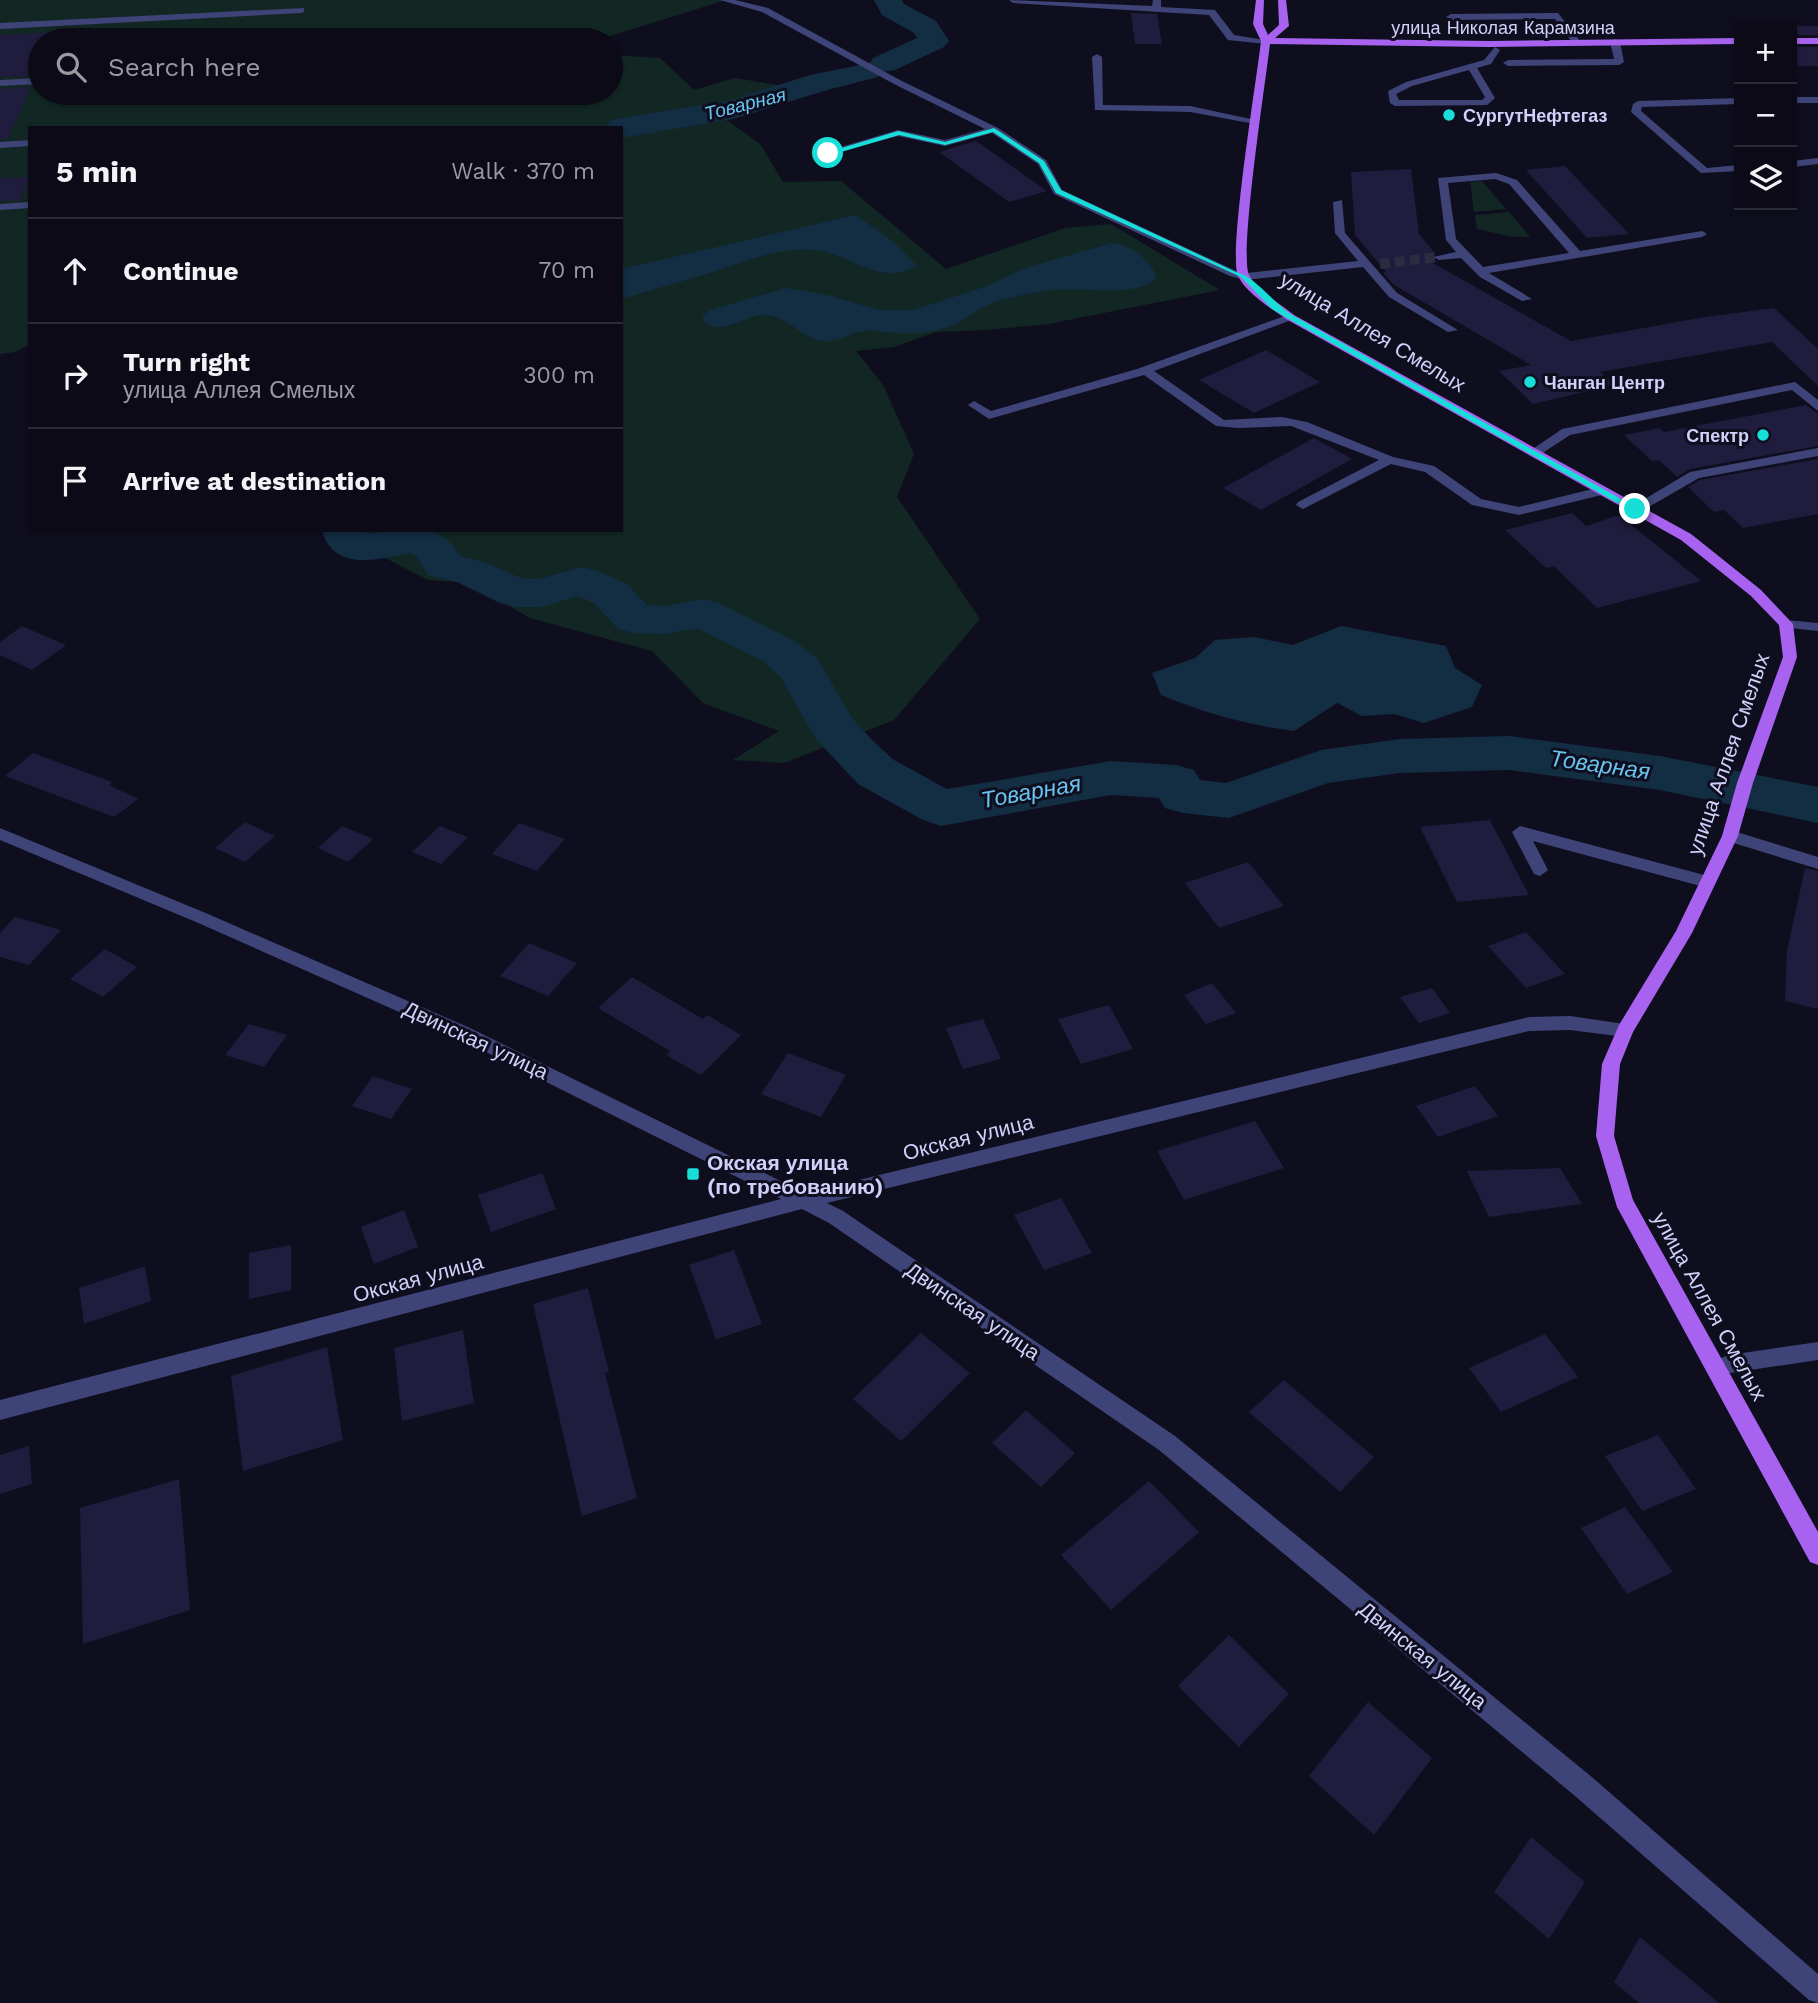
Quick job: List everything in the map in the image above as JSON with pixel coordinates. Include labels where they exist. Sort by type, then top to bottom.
[{"type":"main road","points":[[1244,276],[1242,236],[1266,41],[1258,24],[1260,0]]},
{"type":"main road","points":[[1266,41],[1284,26],[1282,0]]},
{"type":"main road","name":"улица Николая Карамзина","points":[[1266,41],[1734,41]]},
{"type":"main road","points":[[1797,41],[1818,41]]},
{"type":"main road","name":"улица Аллея Смелых","points":[[1244,276],[1274,307],[1290,317],[1686,537],[1756,593],[1786,624],[1790,657],[1745,783],[1730,836],[1684,933],[1625,1030],[1611,1064],[1605,1136],[1624,1201],[1818,1554]]},
{"type":"street","name":"улица Аллея Смелых","points":[[723,0],[765,10],[897,82],[994,130],[1042,162],[1058,192],[1234,274],[1244,276]]},
{"type":"street","points":[[1002,0],[1156,5],[1212,12],[1231,38],[1266,41]]},
{"type":"street","points":[[0,26],[301,10]]},
{"type":"street","points":[[1451,17],[1558,16],[1577,43]]},
{"type":"street","points":[[1508,63],[1619,62],[1615,42]]},
{"type":"street","points":[[1472,68],[1490,98],[1484,103],[1395,103],[1391,93],[1409,84],[1488,62],[1494,50]]},
{"type":"street","points":[[1097,57],[1098,108],[1190,109],[1255,121]]},
{"type":"street","points":[[0,83],[28,82]]},
{"type":"street","points":[[1797,100],[1818,100]]},
{"type":"street","points":[[1734,101],[1638,104],[1636,112],[1705,172],[1734,169]]},
{"type":"street","points":[[828,153],[898,133],[945,144],[994,130]]},
{"type":"street","points":[[0,145],[28,143]]},
{"type":"street","points":[[1797,164],[1818,162]]},
{"type":"street","points":[[1526,299],[1480,271],[1468,254],[1451,240],[1442,180],[1496,176],[1513,182],[1577,255]]},
{"type":"street","points":[[1338,202],[1340,233],[1371,264],[1393,295],[1452,330]]},
{"type":"street","points":[[0,207],[28,205]]},
{"type":"street","points":[[1480,271],[1702,234]]},
{"type":"street","points":[[1439,257],[1468,254]]},
{"type":"street","points":[[1244,276],[1371,264]]},
{"type":"street","points":[[974,405],[989,415],[1146,371],[1290,317]]},
{"type":"street","points":[[1146,371],[1220,423],[1232,426],[1264,420],[1292,422],[1389,460],[1429,469],[1477,502],[1519,511],[1601,491]]},
{"type":"street","points":[[1533,453],[1566,432],[1795,386],[1818,407]]},
{"type":"street","points":[[1635,509],[1695,475],[1818,452]]},
{"type":"street","points":[[1303,505],[1389,460]]},
{"type":"street","points":[[1786,624],[1818,627]]},
{"type":"street","points":[[1540,870],[1521,832],[1708,882]]},
{"type":"street","name":"Двинская улица","points":[[0,834],[202,918],[464,1033],[848,1225],[1167,1443],[1584,1787],[1818,1991]]},
{"type":"street","points":[[1730,836],[1818,863]]},
{"type":"street","name":"Окская улица","points":[[0,1410],[804,1201],[1529,1024],[1570,1023],[1625,1030]]},
{"type":"street","points":[[1717,1369],[1729,1364],[1818,1351]]},
{"type":"green space","points":[[0,0],[726,0],[623,32],[623,28],[28,28],[28,105],[623,105],[623,56],[660,58],[694,90],[735,78],[795,88],[709,107],[760,144],[783,182],[841,181],[946,269],[1065,228],[1111,224],[1220,290],[1048,324],[936,332],[894,347],[856,351],[883,385],[914,454],[897,497],[980,619],[894,720],[784,763],[733,760],[779,731],[703,703],[652,651],[530,618],[470,583],[428,580],[391,561],[350,532],[623,532],[623,126],[28,126],[28,345],[15,352],[0,354]]},
{"type":"green space","points":[[1482,181],[1506,209],[1474,212],[1470,182]]},
{"type":"green space","points":[[1509,212],[1530,237],[1477,229],[1475,215]]},
{"type":"water","points":[[856,215],[894,242],[916,265],[891,273],[865,267],[827,252],[787,251],[761,256],[623,298],[623,269]]},
{"type":"water","points":[[1113,243],[1126,246],[1140,255],[1151,266],[1156,278],[1136,288],[1122,290],[1065,289],[1013,297],[997,301],[954,325],[933,331],[867,331],[828,341],[808,336],[773,316],[757,316],[723,327],[708,324],[702,317],[710,310],[786,288],[827,295],[879,310],[914,310],[984,287],[1031,266]]},
{"type":"water","points":[[1341,626],[1446,646],[1455,668],[1482,685],[1472,707],[1424,723],[1394,714],[1362,716],[1337,703],[1294,731],[1226,718],[1161,695],[1152,673],[1195,658],[1215,640],[1254,637],[1293,645]]},
{"type":"building","points":[[1131,13],[1157,14],[1162,44],[1135,44]]},
{"type":"building","points":[[1797,26],[1818,26],[1818,35],[1797,35]]},
{"type":"building","points":[[28,33],[28,76],[0,77],[0,35]]},
{"type":"building","points":[[1797,47],[1818,47],[1818,66],[1797,66]]},
{"type":"building","points":[[28,87],[28,94],[8,139],[0,139],[0,89]]},
{"type":"building","points":[[976,141],[1047,191],[1009,202],[939,152]]},
{"type":"building","points":[[1565,166],[1629,234],[1587,238],[1526,170]]},
{"type":"building","points":[[1411,169],[1419,234],[1436,254],[1430,258],[1437,262],[1431,262],[1571,341],[1705,317],[1774,308],[1818,349],[1818,386],[1772,342],[1600,372],[1614,385],[1533,404],[1499,371],[1531,365],[1394,285],[1355,235],[1351,172]]},
{"type":"building","points":[[28,177],[19,200],[0,201],[0,178]]},
{"type":"building","points":[[1266,350],[1320,382],[1254,413],[1199,380]]},
{"type":"building","points":[[1806,405],[1818,414],[1818,446],[1690,469],[1677,477],[1659,460],[1652,461],[1624,435],[1660,428],[1664,432]]},
{"type":"building","points":[[1314,438],[1352,459],[1261,510],[1223,488]]},
{"type":"building","points":[[1818,459],[1818,514],[1743,528],[1724,510],[1714,512],[1688,487],[1700,480]]},
{"type":"building","points":[[1572,513],[1586,526],[1619,515],[1701,581],[1597,608],[1554,566],[1546,568],[1505,530]]},
{"type":"building","points":[[22,626],[66,645],[32,670],[0,655],[0,642]]},
{"type":"building","points":[[33,753],[112,782],[109,785],[138,799],[114,817],[5,776]]},
{"type":"building","points":[[1490,820],[1529,895],[1457,902],[1420,827]]},
{"type":"building","points":[[245,822],[275,836],[245,862],[215,848]]},
{"type":"building","points":[[519,823],[565,839],[537,871],[492,854]]},
{"type":"building","points":[[342,826],[373,839],[348,862],[318,848]]},
{"type":"building","points":[[440,826],[468,837],[441,864],[412,852]]},
{"type":"building","points":[[1248,862],[1284,906],[1219,928],[1185,883]]},
{"type":"building","points":[[1805,868],[1818,871],[1818,1009],[1785,1001],[1787,951]]},
{"type":"building","points":[[15,917],[61,930],[29,965],[0,957],[0,933]]},
{"type":"building","points":[[1526,932],[1565,974],[1526,988],[1488,946]]},
{"type":"building","points":[[529,943],[577,963],[548,996],[500,976]]},
{"type":"building","points":[[105,949],[137,967],[103,997],[70,979]]},
{"type":"building","points":[[632,977],[703,1019],[707,1015],[741,1035],[701,1075],[666,1055],[670,1051],[598,1008]]},
{"type":"building","points":[[1212,983],[1236,1013],[1206,1024],[1184,995]]},
{"type":"building","points":[[1432,988],[1450,1013],[1419,1023],[1400,997]]},
{"type":"building","points":[[1109,1005],[1133,1049],[1081,1064],[1058,1019]]},
{"type":"building","points":[[983,1019],[1001,1059],[963,1069],[946,1028]]},
{"type":"building","points":[[249,1024],[287,1035],[264,1067],[225,1055]]},
{"type":"building","points":[[788,1053],[846,1075],[821,1117],[761,1094]]},
{"type":"building","points":[[373,1076],[412,1089],[391,1119],[352,1106]]},
{"type":"building","points":[[1475,1086],[1498,1116],[1438,1137],[1416,1106]]},
{"type":"building","points":[[1255,1121],[1284,1168],[1184,1200],[1157,1151]]},
{"type":"building","points":[[1560,1168],[1582,1204],[1489,1217],[1467,1171]]},
{"type":"building","points":[[542,1173],[556,1209],[491,1232],[478,1195]]},
{"type":"building","points":[[1061,1198],[1092,1253],[1044,1270],[1014,1215]]},
{"type":"building","points":[[404,1210],[418,1247],[374,1264],[361,1227]]},
{"type":"building","points":[[291,1245],[291,1290],[249,1299],[249,1253]]},
{"type":"building","points":[[734,1250],[762,1324],[716,1339],[689,1265]]},
{"type":"building","points":[[145,1266],[151,1301],[84,1324],[79,1288]]},
{"type":"building","points":[[588,1288],[609,1372],[605,1373],[637,1498],[582,1516],[533,1304]]},
{"type":"building","points":[[463,1330],[474,1403],[402,1421],[394,1348]]},
{"type":"building","points":[[921,1333],[970,1373],[901,1441],[853,1399]]},
{"type":"building","points":[[1545,1334],[1578,1377],[1501,1412],[1469,1368]]},
{"type":"building","points":[[327,1347],[343,1440],[243,1471],[231,1376]]},
{"type":"building","points":[[1284,1380],[1374,1457],[1340,1492],[1249,1412]]},
{"type":"building","points":[[1026,1410],[1075,1453],[1041,1487],[992,1443]]},
{"type":"building","points":[[1658,1435],[1696,1489],[1642,1511],[1605,1456]]},
{"type":"building","points":[[29,1446],[32,1484],[0,1494],[0,1455]]},
{"type":"building","points":[[179,1479],[190,1610],[83,1644],[80,1508]]},
{"type":"building","points":[[1149,1481],[1199,1532],[1111,1610],[1061,1555]]},
{"type":"building","points":[[1625,1507],[1673,1572],[1627,1594],[1581,1528]]},
{"type":"building","points":[[1229,1635],[1289,1694],[1239,1747],[1178,1686]]},
{"type":"building","points":[[1368,1702],[1432,1758],[1374,1835],[1309,1776]]},
{"type":"building","points":[[1531,1837],[1585,1882],[1549,1939],[1494,1892]]},
{"type":"building","points":[[1640,1937],[1719,2003],[1639,2003],[1614,1982]]},
{"type":"waterway","name":"Товарная","points":[[884,64],[934,41],[926,27],[892,9],[888,0]]},
{"type":"waterway","name":"Товарная","points":[[623,128],[733,110],[821,82],[867,71]]},
{"type":"waterway","name":"Товарная","points":[[344,532],[345,537],[361,549],[418,539],[434,549],[444,566],[471,572],[516,593],[541,593],[582,581],[611,594],[634,619],[665,620],[703,613],[779,651],[800,669],[833,728],[857,754],[876,772],[941,808],[1111,778],[1176,782],[1183,796],[1229,801],[1321,767],[1400,756],[1509,753],[1660,773],[1818,805]]},
{"type":"tunnel","points":[[1380,264],[1439,257]]},
{"type":"place","name":"СургутНефтегаз","points":[[1449,115]]},
{"type":"place","name":"Чанган Центр","points":[[1530,382]]},
{"type":"place","name":"Спектр","points":[[1763,435]]},
{"type":"place","name":"Окская улица (по требованию)","points":[[693,1174]]},
{"type":"route","points":[[828,153],[898,133],[945,144],[994,130],[1042,162],[1058,192],[1234,274],[1243,275],[1274,307],[1290,317],[1635,509]]}]
